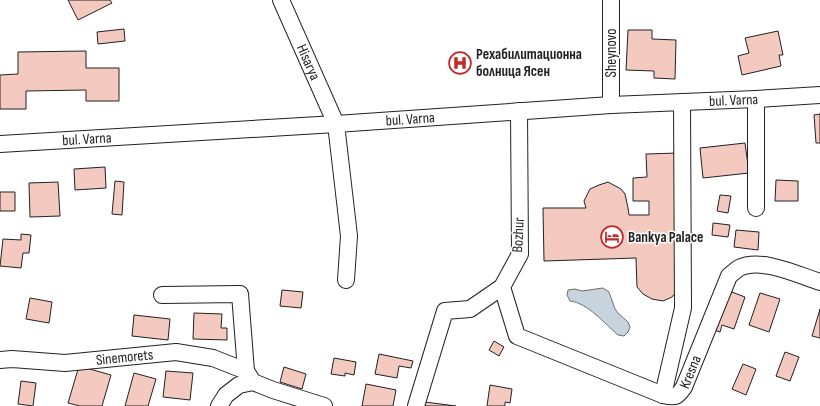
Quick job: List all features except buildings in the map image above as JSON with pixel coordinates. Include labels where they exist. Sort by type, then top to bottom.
[{"type":"street","name":"Hisarya","points":[[281,0],[336,124],[349,236],[346,280]]},
{"type":"street","name":"Sheynovo","points":[[611,105],[612,0]]},
{"type":"street","name":"bul. Varna","points":[[0,144],[336,124],[611,105],[820,95]]},
{"type":"street","points":[[756,99],[756,208]]},
{"type":"street","points":[[668,396],[683,308],[682,102]]},
{"type":"street","name":"Bozhur","points":[[416,406],[445,311],[470,310],[502,287],[520,254],[519,111]]},
{"type":"street","name":"Kresna","points":[[502,287],[517,336],[668,396],[678,395],[684,387],[729,276],[740,268],[760,264],[772,266],[820,282]]},
{"type":"street","points":[[162,295],[240,294],[249,376],[226,395],[219,406]]},
{"type":"street","name":"Sinemorets","points":[[0,360],[12,359],[65,363],[176,352],[213,358],[273,390],[324,406]]},
{"type":"shaded area","points":[[603,288],[609,292],[615,309],[628,322],[630,327],[624,336],[618,335],[590,310],[570,301],[567,295],[568,290],[575,289],[582,291]]},
{"type":"place","name":"Рехабилитационна болница Ясен","points":[[460,63]]},
{"type":"place","name":"Bankya Palace","points":[[612,237]]}]
